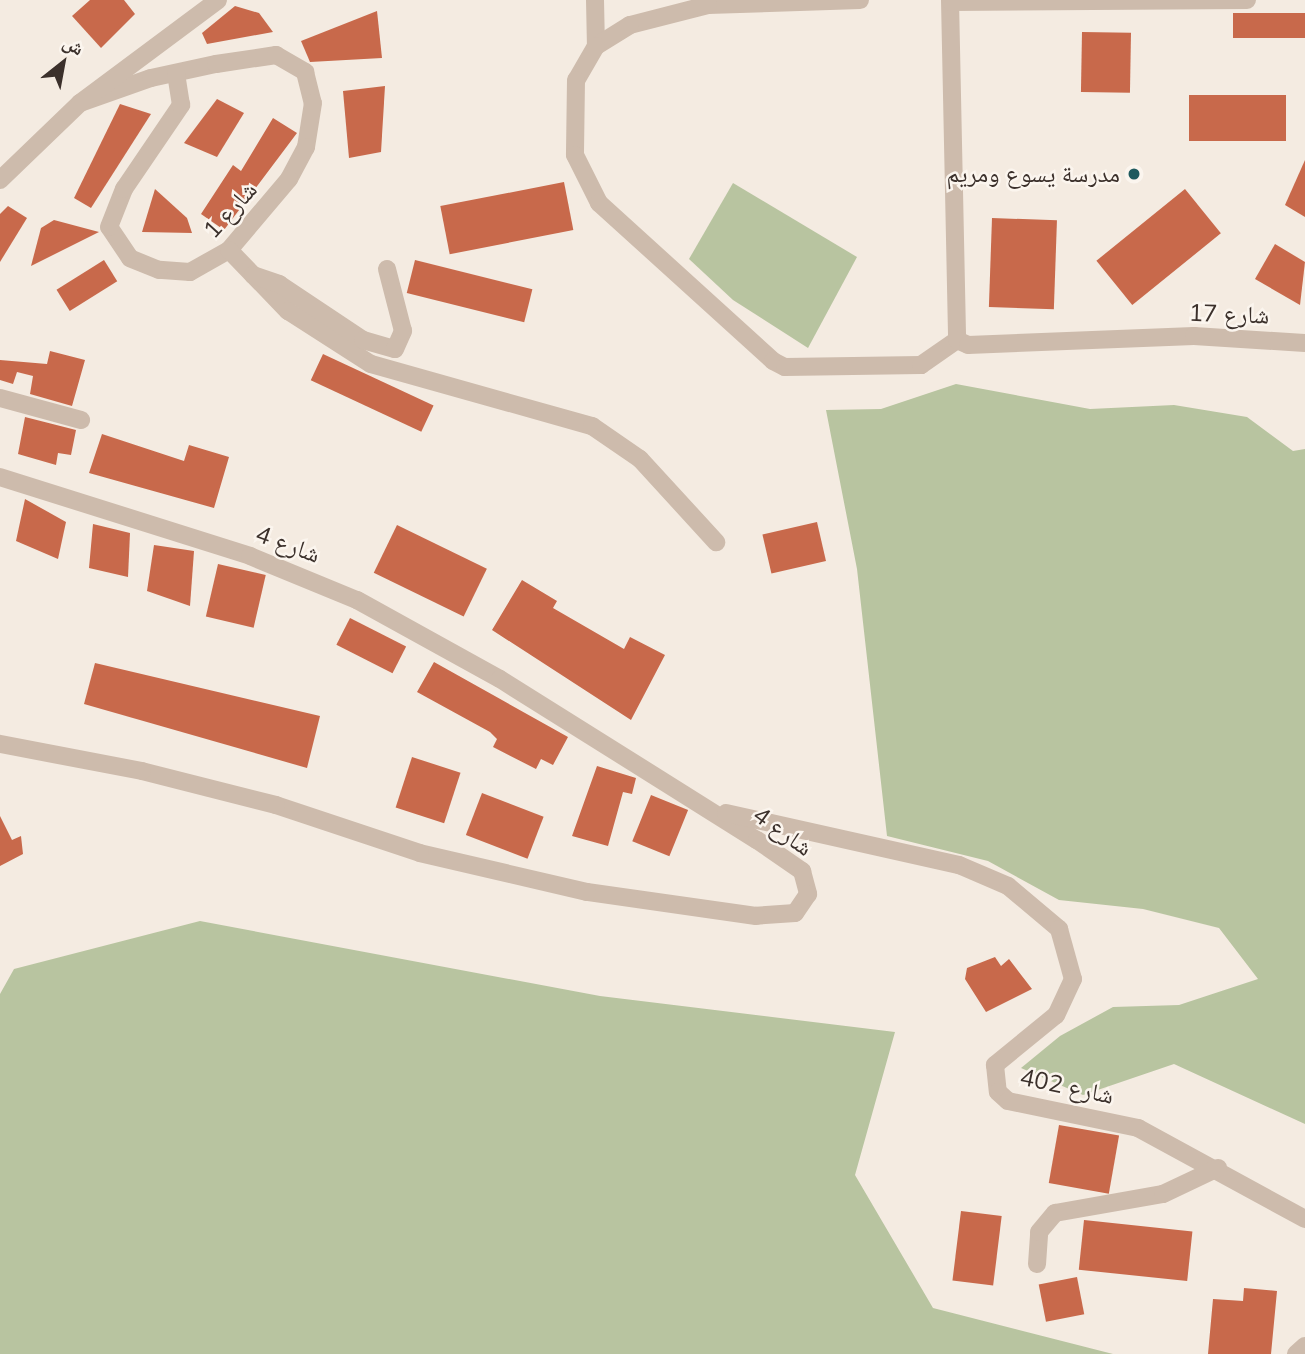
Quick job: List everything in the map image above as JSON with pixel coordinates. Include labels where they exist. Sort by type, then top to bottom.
[{"type":"street","points":[[0,180],[80,103],[218,0]]},
{"type":"street","points":[[594,0],[596,46]]},
{"type":"street","points":[[860,0],[681,9],[630,24],[596,46],[576,80],[573,133],[583,181],[626,230],[761,355],[785,367],[921,365],[957,340],[956,186],[950,1],[1247,0]]},
{"type":"street","name":"شارع 1","points":[[80,103],[176,73],[276,55],[305,72],[313,103],[306,147],[289,179],[229,250],[212,264],[177,272],[142,264],[111,237],[114,205],[181,105],[176,73]]},
{"type":"street","points":[[229,250],[248,273],[288,311],[371,363],[592,426],[640,459],[716,542]]},
{"type":"street","points":[[248,273],[279,284],[363,340],[395,349],[403,331],[387,269]]},
{"type":"street","name":"شارع 17","points":[[957,340],[968,345],[1150,337],[1305,343]]},
{"type":"street","points":[[0,398],[81,420]]},
{"type":"street","name":"شارع 4","points":[[0,477],[325,584],[500,679],[707,808],[802,872],[808,894],[795,913],[701,910],[506,876],[276,805],[0,745]]},
{"type":"street","points":[[0,745],[0,761]]},
{"type":"street","name":"شارع 402","points":[[707,808],[934,858],[1008,886],[1059,929],[1073,979],[1056,1015],[995,1065],[998,1092],[1009,1101],[1138,1128],[1217,1168],[1305,1219]]},
{"type":"street","points":[[1037,1264],[1039,1232],[1055,1213],[1184,1188],[1217,1168]]},
{"type":"street","points":[[1296,1354],[1305,1346]]},
{"type":"green space","points":[[733,183],[857,257],[808,348],[733,300],[689,259]]},
{"type":"green space","points":[[956,384],[1090,409],[1174,405],[1247,417],[1293,451],[1305,449],[1305,1124],[1174,1064],[1083,1095],[1021,1068],[1060,1036],[1113,1007],[1179,1005],[1258,979],[1219,928],[1143,909],[1059,900],[988,861],[887,836],[857,569],[826,410],[881,409]]},
{"type":"green space","points":[[200,921],[600,996],[895,1032],[855,1175],[933,1308],[1113,1354],[0,1354],[0,994],[14,969]]},
{"type":"building","points":[[90,0],[124,0],[135,14],[101,48],[72,16]]},
{"type":"building","points":[[235,6],[259,13],[273,32],[207,44],[202,33]]},
{"type":"building","points":[[377,11],[382,58],[310,62],[301,41]]},
{"type":"building","points":[[1233,13],[1305,13],[1305,38],[1233,38]]},
{"type":"building","points":[[1082,32],[1131,33],[1130,93],[1081,92]]},
{"type":"building","points":[[385,86],[381,152],[349,158],[343,91]]},
{"type":"building","points":[[1189,95],[1286,95],[1286,141],[1189,141]]},
{"type":"building","points":[[217,99],[244,113],[217,157],[184,143]]},
{"type":"building","points":[[120,104],[151,114],[91,208],[74,198]]},
{"type":"building","points":[[273,118],[297,133],[224,230],[201,214],[233,165],[241,171]]},
{"type":"building","points":[[1305,160],[1305,217],[1285,205]]},
{"type":"building","points":[[564,182],[573,230],[450,254],[440,206]]},
{"type":"building","points":[[155,189],[187,218],[192,233],[142,232]]},
{"type":"building","points":[[1185,189],[1221,233],[1132,305],[1096,261]]},
{"type":"building","points":[[8,206],[27,218],[0,262],[0,214]]},
{"type":"building","points":[[992,218],[1057,220],[1054,309],[989,307]]},
{"type":"building","points":[[54,220],[99,232],[31,266],[41,228]]},
{"type":"building","points":[[1275,244],[1305,262],[1300,305],[1255,279]]},
{"type":"building","points":[[104,260],[117,281],[70,311],[57,290]]},
{"type":"building","points":[[415,260],[532,289],[524,322],[407,293]]},
{"type":"building","points":[[50,351],[85,360],[72,406],[30,394],[33,376],[17,372],[13,384],[0,380],[0,360],[47,364]]},
{"type":"building","points":[[323,354],[434,406],[421,432],[311,380]]},
{"type":"building","points":[[25,417],[76,430],[71,455],[58,453],[56,465],[18,454]]},
{"type":"building","points":[[102,434],[184,461],[189,445],[229,457],[214,508],[89,473]]},
{"type":"building","points":[[25,499],[66,522],[58,559],[16,541]]},
{"type":"building","points":[[817,522],[826,561],[771,574],[762,535]]},
{"type":"building","points":[[93,524],[130,533],[128,577],[89,568]]},
{"type":"building","points":[[397,525],[487,569],[464,616],[374,573]]},
{"type":"building","points":[[154,545],[194,551],[190,606],[147,591]]},
{"type":"building","points":[[218,564],[266,575],[254,628],[206,617]]},
{"type":"building","points":[[522,580],[557,601],[553,608],[624,649],[630,637],[665,655],[631,720],[492,630]]},
{"type":"building","points":[[350,618],[406,647],[393,673],[336,645]]},
{"type":"building","points":[[434,662],[568,737],[553,765],[541,759],[536,769],[493,747],[497,739],[490,732],[417,692]]},
{"type":"building","points":[[95,663],[320,716],[307,768],[84,704]]},
{"type":"building","points":[[412,757],[461,773],[444,823],[396,807]]},
{"type":"building","points":[[597,766],[636,778],[632,794],[623,792],[608,846],[572,836]]},
{"type":"building","points":[[482,793],[544,817],[527,859],[466,835]]},
{"type":"building","points":[[651,795],[688,810],[669,856],[632,841]]},
{"type":"building","points":[[0,816],[12,840],[21,836],[23,854],[0,866]]},
{"type":"building","points":[[995,957],[1001,966],[1009,959],[1032,989],[986,1012],[965,979],[967,968]]},
{"type":"building","points":[[1059,1125],[1119,1136],[1109,1194],[1049,1183]]},
{"type":"building","points":[[961,1211],[1002,1216],[993,1285],[952,1280]]},
{"type":"building","points":[[1084,1220],[1192,1231],[1187,1281],[1079,1270]]},
{"type":"building","points":[[1077,1277],[1084,1314],[1046,1322],[1039,1284]]},
{"type":"building","points":[[1244,1288],[1277,1291],[1271,1354],[1208,1354],[1213,1299],[1243,1301]]},
{"type":"place","name":"مدرسة يسوع ومريم","points":[[1134,174]]}]
